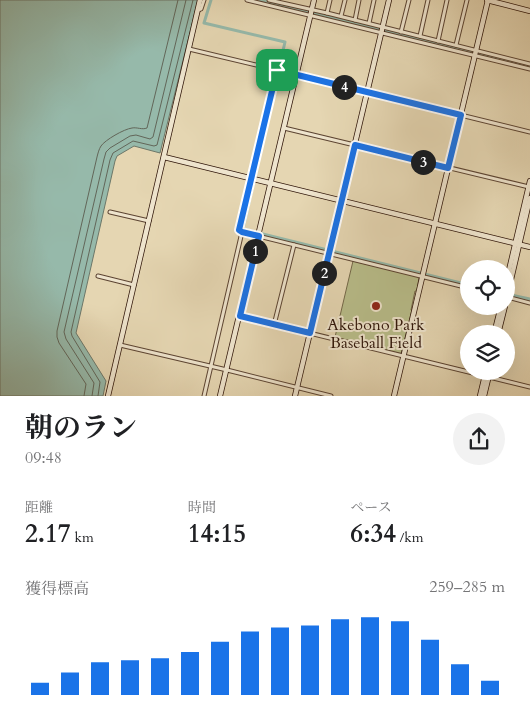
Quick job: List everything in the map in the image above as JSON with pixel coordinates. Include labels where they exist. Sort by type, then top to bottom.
[{"type":"street","points":[[108,396],[198,10],[202,0]]},
{"type":"street","points":[[246,0],[382,30],[530,69]]},
{"type":"street","points":[[269,0],[311,13],[327,13],[341,16],[382,30],[420,36],[456,45],[475,53],[530,64]]},
{"type":"street","points":[[220,396],[314,0]]},
{"type":"street","points":[[327,13],[330,0]]},
{"type":"street","points":[[341,16],[344,0]]},
{"type":"street","points":[[354,20],[359,0]]},
{"type":"street","points":[[369,24],[374,0]]},
{"type":"street","points":[[295,396],[389,0]]},
{"type":"street","points":[[401,32],[409,0]]},
{"type":"street","points":[[420,36],[428,0]]},
{"type":"street","points":[[438,41],[447,0]]},
{"type":"street","points":[[456,45],[467,0]]},
{"type":"street","points":[[394,396],[488,0],[530,10]]},
{"type":"street","points":[[189,49],[530,132]]},
{"type":"street","points":[[204,396],[242,232],[239,230],[277,70]]},
{"type":"street","points":[[284,128],[529,187]]},
{"type":"street","points":[[164,157],[530,247]]},
{"type":"street","points":[[514,260],[530,181]]},
{"type":"street","points":[[512,260],[524,225],[530,198]]},
{"type":"street","points":[[110,212],[149,221]]},
{"type":"street","points":[[524,225],[530,227]]},
{"type":"street","points":[[242,232],[259,234],[294,245],[423,274],[460,285]]},
{"type":"street","points":[[274,325],[294,245]]},
{"type":"street","points":[[98,276],[134,285]]},
{"type":"street","points":[[515,299],[530,302]]},
{"type":"street","points":[[240,316],[460,368]]},
{"type":"street","points":[[120,345],[331,396]]},
{"type":"street","points":[[480,396],[485,380]]},
{"type":"street","points":[[484,396],[486,380]]},
{"type":"street","points":[[507,380],[530,387]]},
{"type":"green space","points":[[353,261],[419,277],[401,354],[335,337]]},
{"type":"water","points":[[0,0],[198,0],[160,153],[134,146],[117,156],[115,161],[76,333],[106,381],[103,396],[0,396]]},
{"type":"waterway","points":[[211,0],[204,23],[285,42],[279,68]]},
{"type":"waterway","points":[[260,0],[530,67]]},
{"type":"waterway","points":[[278,73],[243,229],[460,283]]},
{"type":"waterway","points":[[515,296],[530,299]]},
{"type":"place","name":"Akebono Park Baseball Field","points":[[376,306]]},
{"type":"route","points":[[277,70],[461,115],[448,168],[355,145],[310,333],[240,316],[259,236],[240,232],[239,230],[277,70]]}]
